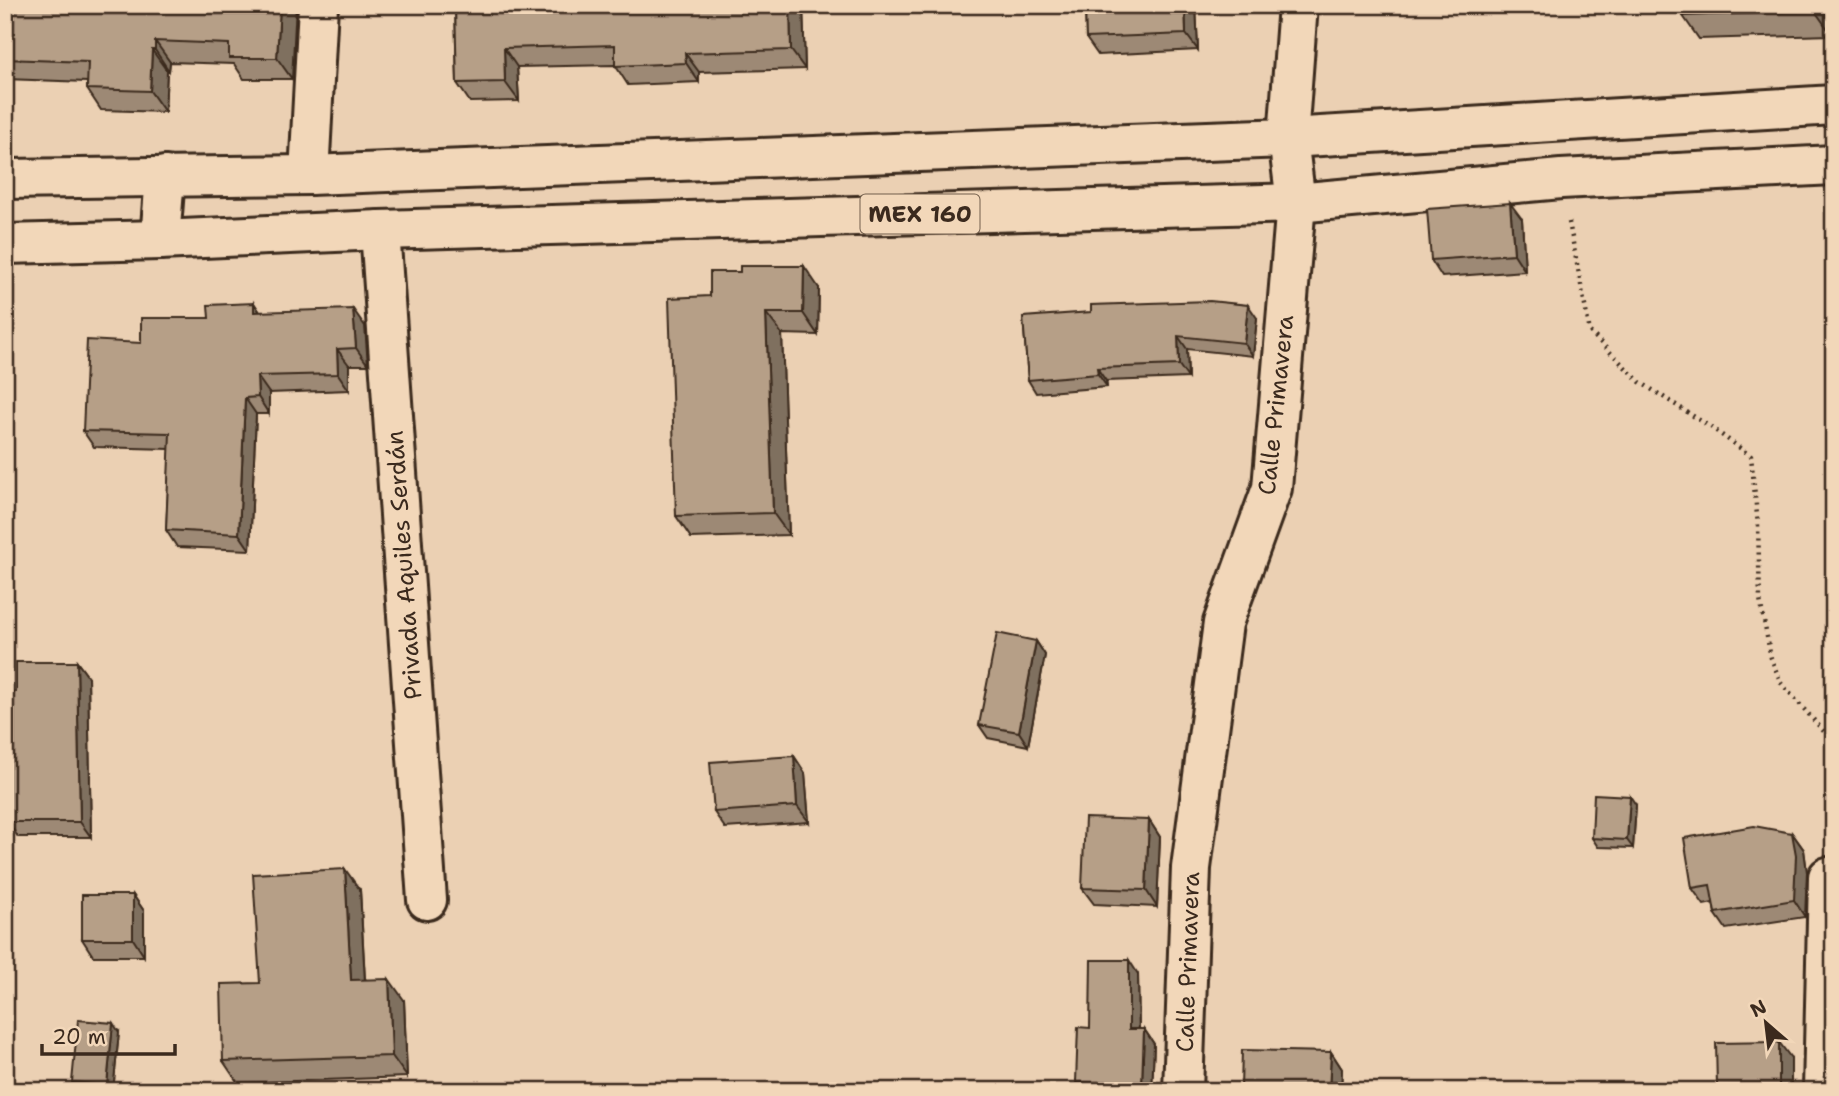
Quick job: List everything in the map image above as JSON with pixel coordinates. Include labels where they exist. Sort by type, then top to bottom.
[{"type":"main road","points":[[309,175],[318,5]]},
{"type":"main road","name":"Calle Primavera","points":[[1183,1091],[1191,867],[1223,623],[1272,488],[1296,203],[1288,138],[1298,5]]},
{"type":"main road","points":[[5,179],[309,175],[1288,138],[1834,105]]},
{"type":"main road","name":"MEX 160","points":[[5,244],[1296,203],[1561,179],[1834,165]]},
{"type":"main road","points":[[160,240],[165,176]]},
{"type":"main road","name":"Privada Aquiles Serdán","points":[[380,230],[427,900]]},
{"type":"main road","points":[[1823,1091],[1828,877]]},
{"type":"path","points":[[1561,179],[1590,332],[1640,382],[1751,456],[1758,525],[1760,600],[1771,657],[1782,683],[1834,743]]},
{"type":"building","points":[[5,5],[280,5],[277,58],[229,58],[229,44],[155,41],[150,91],[87,89],[88,62],[5,59]]},
{"type":"building","points":[[455,5],[790,5],[791,50],[685,53],[686,63],[615,66],[615,45],[504,48],[505,82],[457,83]]},
{"type":"building","points":[[1085,5],[1185,5],[1186,34],[1086,38]]},
{"type":"building","points":[[1682,5],[1815,5],[1815,11],[1683,16]]},
{"type":"building","points":[[1510,203],[1514,254],[1431,260],[1427,209]]},
{"type":"building","points":[[740,266],[804,266],[803,313],[766,313],[773,513],[676,516],[669,298],[710,296],[710,272],[740,272]]},
{"type":"building","points":[[1210,301],[1248,305],[1244,343],[1178,336],[1179,365],[1097,368],[1098,374],[1028,380],[1023,317],[1091,312],[1091,305]]},
{"type":"building","points":[[254,303],[254,312],[353,309],[356,348],[337,349],[338,374],[257,376],[258,397],[245,398],[239,534],[166,530],[170,433],[83,431],[87,340],[141,343],[141,318],[209,318],[208,305]]},
{"type":"building","points":[[997,633],[1036,641],[1019,732],[979,725]]},
{"type":"building","points":[[16,662],[77,662],[80,822],[8,822],[5,691],[16,692]]},
{"type":"building","points":[[794,756],[797,806],[714,812],[710,762]]},
{"type":"building","points":[[1594,794],[1630,796],[1627,840],[1592,838]]},
{"type":"building","points":[[1085,818],[1149,820],[1146,890],[1082,888]]},
{"type":"building","points":[[1754,826],[1792,833],[1796,855],[1794,900],[1715,913],[1710,885],[1692,888],[1684,838]]},
{"type":"building","points":[[345,869],[351,980],[389,979],[392,1056],[223,1061],[221,984],[260,983],[253,874]]},
{"type":"building","points":[[82,895],[133,895],[133,939],[82,939]]},
{"type":"building","points":[[1091,960],[1129,960],[1129,1029],[1144,1029],[1142,1084],[1076,1082],[1078,1027],[1090,1028]]},
{"type":"building","points":[[78,1020],[113,1023],[107,1085],[72,1082]]},
{"type":"building","points":[[1779,1042],[1779,1085],[1717,1086],[1716,1043]]},
{"type":"building","points":[[1242,1050],[1331,1052],[1329,1091],[1241,1089]]}]
